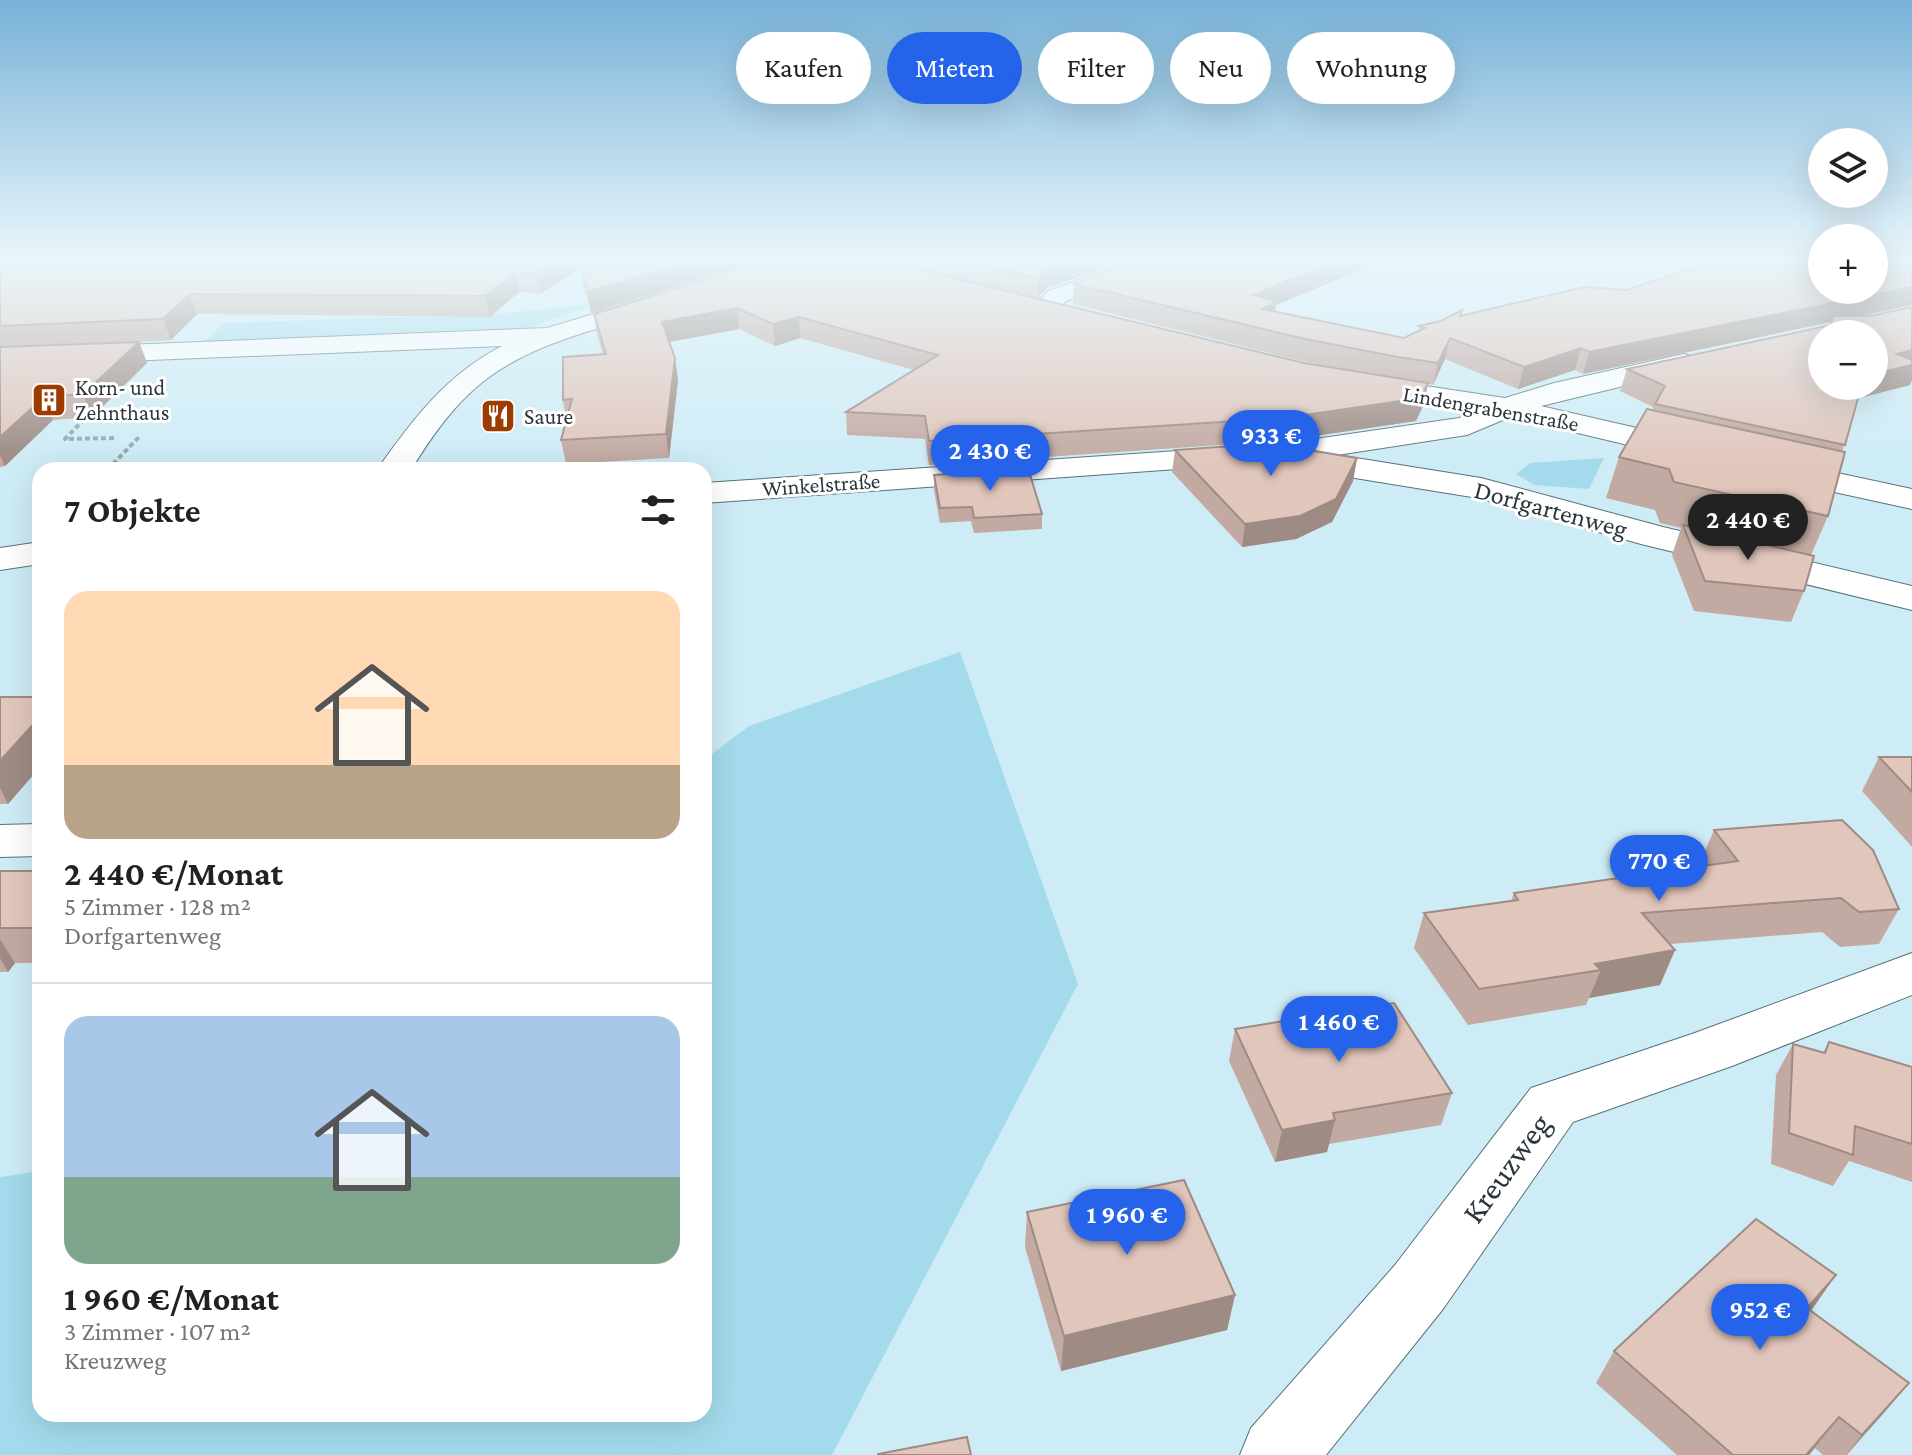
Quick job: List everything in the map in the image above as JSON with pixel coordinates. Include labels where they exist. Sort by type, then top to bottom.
[{"type":"street","points":[[400,462],[439,409],[471,377],[504,357],[582,327]]},
{"type":"street","points":[[0,358],[554,336]]},
{"type":"street","name":"Winkelstraße","points":[[712,492],[1281,454],[1467,426],[1506,407],[1554,392],[1706,358]]},
{"type":"street","name":"Lindengrabenstraße","points":[[1332,379],[1506,407],[1912,499]]},
{"type":"street","name":"Dorfgartenweg","points":[[1281,454],[1481,488],[1640,532],[1912,598]]},
{"type":"street","points":[[1507,496],[1542,498],[1621,512],[1833,560],[1882,566]]},
{"type":"street","points":[[0,559],[32,554]]},
{"type":"street","points":[[0,841],[32,840]]},
{"type":"street","name":"Kreuzweg","points":[[1278,1455],[1419,1287],[1552,1105],[1712,1050],[1912,973]]},
{"type":"path","points":[[91,411],[65,439],[116,438]]},
{"type":"path","points":[[115,462],[139,437]]},
{"type":"shaded area","points":[[220,327],[531,327],[513,333],[201,345]]},
{"type":"shaded area","points":[[1604,458],[1589,489],[1534,485],[1516,474],[1530,463]]},
{"type":"shaded area","points":[[960,652],[1078,984],[832,1455],[0,1455],[0,1177],[32,1172],[32,1422],[712,1422],[712,754],[749,726]]},
{"type":"building","points":[[598,327],[664,327],[675,358],[666,434],[561,440],[572,399],[563,400],[563,357],[606,354]]},
{"type":"building","points":[[835,327],[1155,327],[1304,363],[1428,383],[1421,398],[1284,418],[929,441],[925,416],[846,412],[938,355]]},
{"type":"building","points":[[1254,327],[1350,327],[1404,338],[1425,328],[1422,327],[1714,327],[1589,352],[1581,348],[1524,367],[1450,338],[1438,363]]},
{"type":"building","points":[[1888,327],[1912,327],[1912,350],[1897,354],[1912,360],[1912,365],[1888,371]]},
{"type":"building","points":[[1808,330],[1808,400],[1858,400],[1845,445],[1655,404],[1665,386],[1627,369]]},
{"type":"building","points":[[139,342],[83,394],[44,397],[0,437],[0,347]]},
{"type":"building","points":[[1647,409],[1845,452],[1828,516],[1674,482],[1669,469],[1619,457]]},
{"type":"building","points":[[1305,441],[1309,450],[1357,458],[1336,499],[1300,516],[1245,524],[1175,450]]},
{"type":"building","points":[[1028,468],[1042,514],[974,518],[972,507],[940,508],[934,475]]},
{"type":"building","points":[[1683,525],[1814,556],[1804,591],[1705,581]]},
{"type":"building","points":[[0,697],[32,697],[32,726],[0,761]]},
{"type":"building","points":[[1879,757],[1912,757],[1912,792]]},
{"type":"building","points":[[1842,820],[1873,850],[1899,909],[1859,912],[1841,898],[1642,913],[1675,950],[1595,964],[1601,970],[1479,989],[1424,913],[1518,900],[1514,893],[1738,861],[1714,830]]},
{"type":"building","points":[[0,871],[32,871],[32,928],[0,928]]},
{"type":"building","points":[[1394,1003],[1452,1093],[1333,1113],[1335,1120],[1282,1130],[1235,1029]]},
{"type":"building","points":[[1829,1042],[1912,1067],[1912,1144],[1855,1126],[1853,1155],[1789,1133],[1793,1044],[1825,1053]]},
{"type":"building","points":[[1184,1180],[1235,1295],[1064,1336],[1027,1212]]},
{"type":"building","points":[[1756,1219],[1836,1275],[1807,1308],[1909,1383],[1862,1435],[1839,1417],[1806,1455],[1733,1455],[1614,1351]]},
{"type":"building","points":[[967,1437],[971,1455],[878,1455],[878,1454]]},
{"type":"place","name":"Korn- und Zehnthaus","points":[[49,400]]},
{"type":"place","name":"Saure","points":[[498,416]]}]
